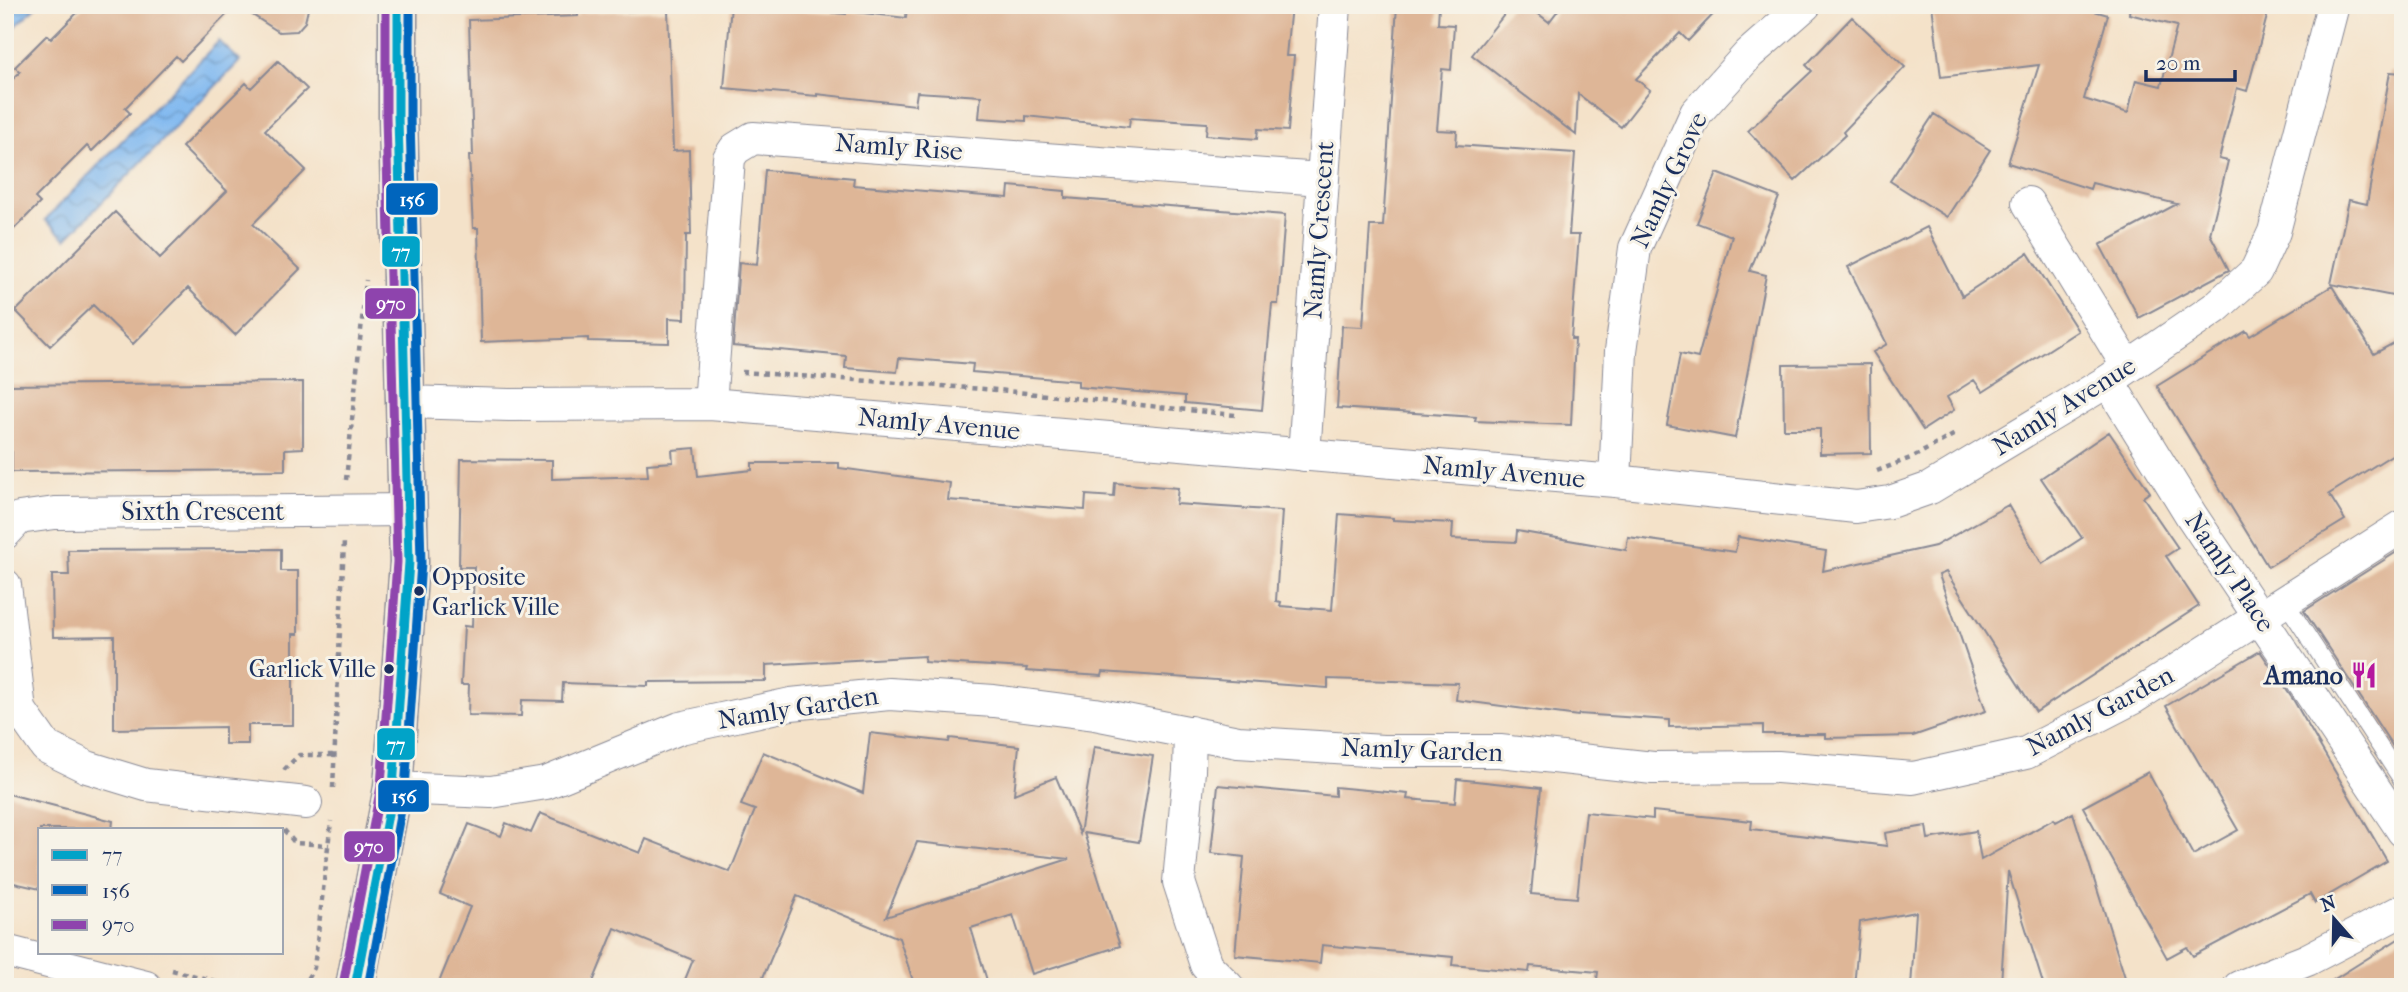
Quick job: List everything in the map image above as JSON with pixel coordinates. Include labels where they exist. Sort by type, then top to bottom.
[{"type":"main road","points":[[355,987],[393,788],[409,562],[398,116],[398,5]]},
{"type":"street","name":"Namly Crescent","points":[[1304,456],[1335,5]]},
{"type":"street","name":"Namly Grove","points":[[1615,481],[1621,351],[1634,248],[1696,113],[1749,54],[1805,5]]},
{"type":"street","name":"Namly Avenue","points":[[406,402],[509,405],[710,404],[1615,481],[1856,508],[1891,502],[1930,488],[2118,374],[2215,308],[2256,271],[2274,232],[2333,5]]},
{"type":"street","name":"Namly Rise","points":[[710,404],[729,158],[735,149],[753,138],[1322,179]]},
{"type":"street","name":"Namly Place","points":[[2028,203],[2191,515],[2272,608],[2403,831]]},
{"type":"street","name":"Sixth Crescent","points":[[5,533],[19,518],[55,513],[408,510]]},
{"type":"street","name":"Namly Garden","points":[[393,788],[491,792],[546,783],[680,728],[791,704],[889,694],[1006,703],[1095,715],[1238,742],[1383,751],[1500,751],[1653,768],[1778,767],[1913,778],[2026,754],[2133,698],[2403,526]]},
{"type":"street","points":[[5,585],[20,710],[46,747],[87,767],[146,785],[306,803]]},
{"type":"street","points":[[1190,732],[1179,882],[1206,965],[1228,987]]},
{"type":"street","points":[[2239,987],[2307,960],[2403,910]]},
{"type":"street","points":[[5,951],[146,987]]},
{"type":"lane","name":"Namly Place","points":[[2272,608],[2403,782]]},
{"type":"path","points":[[712,369],[998,390],[1248,416]]},
{"type":"path","points":[[1875,472],[1913,457],[1961,431]]},
{"type":"path","points":[[277,777],[299,755],[335,755]]},
{"type":"water","points":[[5,5],[37,5],[5,37]]},
{"type":"water","points":[[219,41],[240,61],[66,239],[45,220]]},
{"type":"building","points":[[85,5],[236,5],[181,61],[176,56],[125,108],[130,113],[92,151],[87,146],[35,198],[40,203],[5,238],[5,87],[20,72],[15,67],[47,35],[51,39]]},
{"type":"building","points":[[237,5],[309,5],[305,22],[297,31],[279,32]]},
{"type":"building","points":[[731,5],[846,14],[846,11],[906,18],[907,5],[1291,5],[1286,56],[1294,56],[1288,131],[1258,129],[1257,139],[1206,135],[1207,123],[1130,118],[1129,127],[1026,116],[1026,121],[979,118],[981,96],[917,92],[915,105],[817,94],[724,88]]},
{"type":"building","points":[[1397,5],[1439,5],[1438,24],[1454,25],[1451,70],[1442,69],[1437,130],[1457,131],[1456,145],[1575,153],[1569,235],[1579,235],[1571,339],[1575,339],[1571,425],[1475,421],[1476,417],[1337,408],[1342,326],[1363,327],[1370,226],[1383,226]]},
{"type":"building","points":[[1512,5],[1527,5],[1549,22],[1562,5],[1722,5],[1688,41],[1680,33],[1636,79],[1650,90],[1621,127],[1578,94],[1576,135],[1472,55]]},
{"type":"building","points":[[1932,5],[2073,5],[2108,15],[2084,99],[2128,113],[2136,80],[2161,86],[2177,26],[2129,14],[2130,5],[2270,5],[2247,91],[2237,88],[2219,159],[2228,161],[2210,234],[2229,270],[2139,318],[2100,245],[2177,204],[2092,183],[2090,189],[2008,163],[2039,65],[1941,77]]},
{"type":"building","points":[[668,10],[673,151],[689,150],[691,235],[686,235],[685,319],[669,318],[669,343],[588,341],[588,338],[481,342],[478,228],[473,228],[469,156],[473,156],[469,20]]},
{"type":"building","points":[[1852,17],[1905,67],[1843,132],[1845,135],[1795,181],[1748,131],[1812,71],[1806,65]]},
{"type":"building","points":[[278,61],[307,89],[265,130],[306,170],[253,224],[300,269],[235,335],[188,288],[133,344],[93,305],[50,346],[16,311],[115,212],[160,258],[227,191],[182,147],[246,83],[251,88]]},
{"type":"building","points":[[2390,72],[2403,73],[2403,298],[2331,284],[2349,200],[2367,204]]},
{"type":"building","points":[[1934,114],[1990,150],[1947,217],[1890,181]]},
{"type":"building","points":[[765,170],[854,178],[853,185],[1008,198],[1009,186],[1065,191],[1065,198],[1285,215],[1278,304],[1272,304],[1262,410],[1185,403],[1185,396],[1078,387],[1078,381],[972,372],[973,364],[899,358],[897,372],[845,368],[846,356],[733,346],[739,263],[757,265]]},
{"type":"building","points":[[1717,173],[1779,197],[1750,271],[1766,275],[1735,438],[1667,425],[1680,354],[1698,358],[1732,236],[1697,223]]},
{"type":"building","points":[[1927,227],[1962,296],[2028,253],[2078,331],[1983,392],[1974,380],[1947,397],[1954,410],[1923,430],[1873,352],[1887,344],[1848,267]]},
{"type":"building","points":[[2332,286],[2374,354],[2403,338],[2403,448],[2329,494],[2345,520],[2268,567],[2157,386],[2246,331],[2250,336]]},
{"type":"building","points":[[1870,364],[1871,453],[1820,454],[1820,429],[1784,429],[1783,365]]},
{"type":"building","points":[[303,382],[303,448],[285,449],[285,470],[12,472],[12,452],[5,452],[5,385]]},
{"type":"building","points":[[2109,432],[2150,492],[2143,497],[2178,548],[2166,556],[2199,606],[2036,712],[1946,572],[1939,575],[1986,711],[1913,736],[1825,738],[1825,734],[1763,734],[1763,725],[1669,727],[1669,720],[1578,716],[1456,700],[1458,683],[1328,679],[1328,688],[1103,672],[1102,676],[1026,671],[1027,668],[924,662],[925,656],[766,665],[766,681],[648,682],[648,686],[563,683],[562,701],[522,700],[521,716],[468,715],[469,685],[461,685],[464,626],[472,627],[474,567],[459,567],[461,459],[552,460],[552,479],[648,476],[647,464],[673,462],[672,450],[695,448],[698,476],[752,470],[752,463],[839,463],[839,468],[950,483],[948,500],[1085,510],[1086,495],[1114,497],[1115,483],[1178,488],[1176,504],[1282,511],[1276,601],[1281,602],[1280,606],[1332,610],[1339,514],[1453,523],[1452,539],[1516,542],[1517,531],[1626,550],[1628,537],[1735,552],[1738,537],[1826,551],[1823,571],[1935,546],[2008,505],[2042,564],[2082,538],[2041,478]]},
{"type":"building","points":[[2403,548],[2403,762],[2304,611]]},
{"type":"building","points":[[281,549],[281,571],[298,571],[298,634],[293,634],[293,725],[248,725],[248,744],[225,744],[225,727],[114,729],[114,636],[53,637],[52,575],[69,575],[68,550]]},
{"type":"building","points":[[2260,651],[2294,701],[2387,861],[2315,903],[2310,894],[2193,956],[2187,947],[2167,958],[2083,807],[2148,772],[2193,855],[2238,830],[2166,706]]},
{"type":"building","points":[[870,733],[1019,746],[1014,794],[1056,777],[1080,834],[1094,747],[1153,756],[1139,842],[1084,833],[1120,946],[1032,974],[1013,915],[971,928],[989,987],[915,987],[899,938],[797,896],[759,987],[682,987],[693,960],[615,928],[591,987],[437,987],[470,907],[440,894],[469,824],[501,836],[506,823],[531,833],[540,813],[640,853],[646,839],[730,872],[755,810],[741,805],[763,752],[863,793]],"holes":[[[917,842],[1069,859],[886,917]]]},
{"type":"building","points":[[1457,779],[1541,788],[1531,894],[1577,898],[1586,812],[1653,819],[1653,811],[1752,821],[1751,829],[1887,846],[1885,833],[1926,826],[1928,839],[1976,831],[1981,860],[2054,819],[2056,822],[2073,813],[2128,987],[2044,987],[2008,871],[2001,984],[1990,984],[1989,987],[1911,987],[1916,912],[1860,922],[1854,987],[1596,987],[1598,972],[1530,966],[1529,972],[1452,965],[1453,957],[1322,945],[1320,963],[1235,955],[1244,857],[1211,853],[1218,785],[1335,796],[1335,787],[1408,794],[1407,799],[1455,803]]},
{"type":"building","points":[[5,793],[113,821],[112,828],[38,828],[38,889],[5,881]]},
{"type":"building","points":[[2403,936],[2403,987],[2322,987]]},
{"type":"transit line","name":"970","points":[[343,985],[381,786],[397,562],[386,116],[386,5]]},
{"type":"transit line","name":"77","points":[[355,987],[393,788],[409,562],[398,116],[398,5]]},
{"type":"transit line","name":"156","points":[[368,987],[405,789],[421,563],[410,116],[410,5]]},
{"type":"place","name":"Opposite Garlick Ville","points":[[419,591]]},
{"type":"place","name":"Garlick Ville","points":[[389,669]]},
{"type":"place","name":"Amano","points":[[2364,675]]}]
